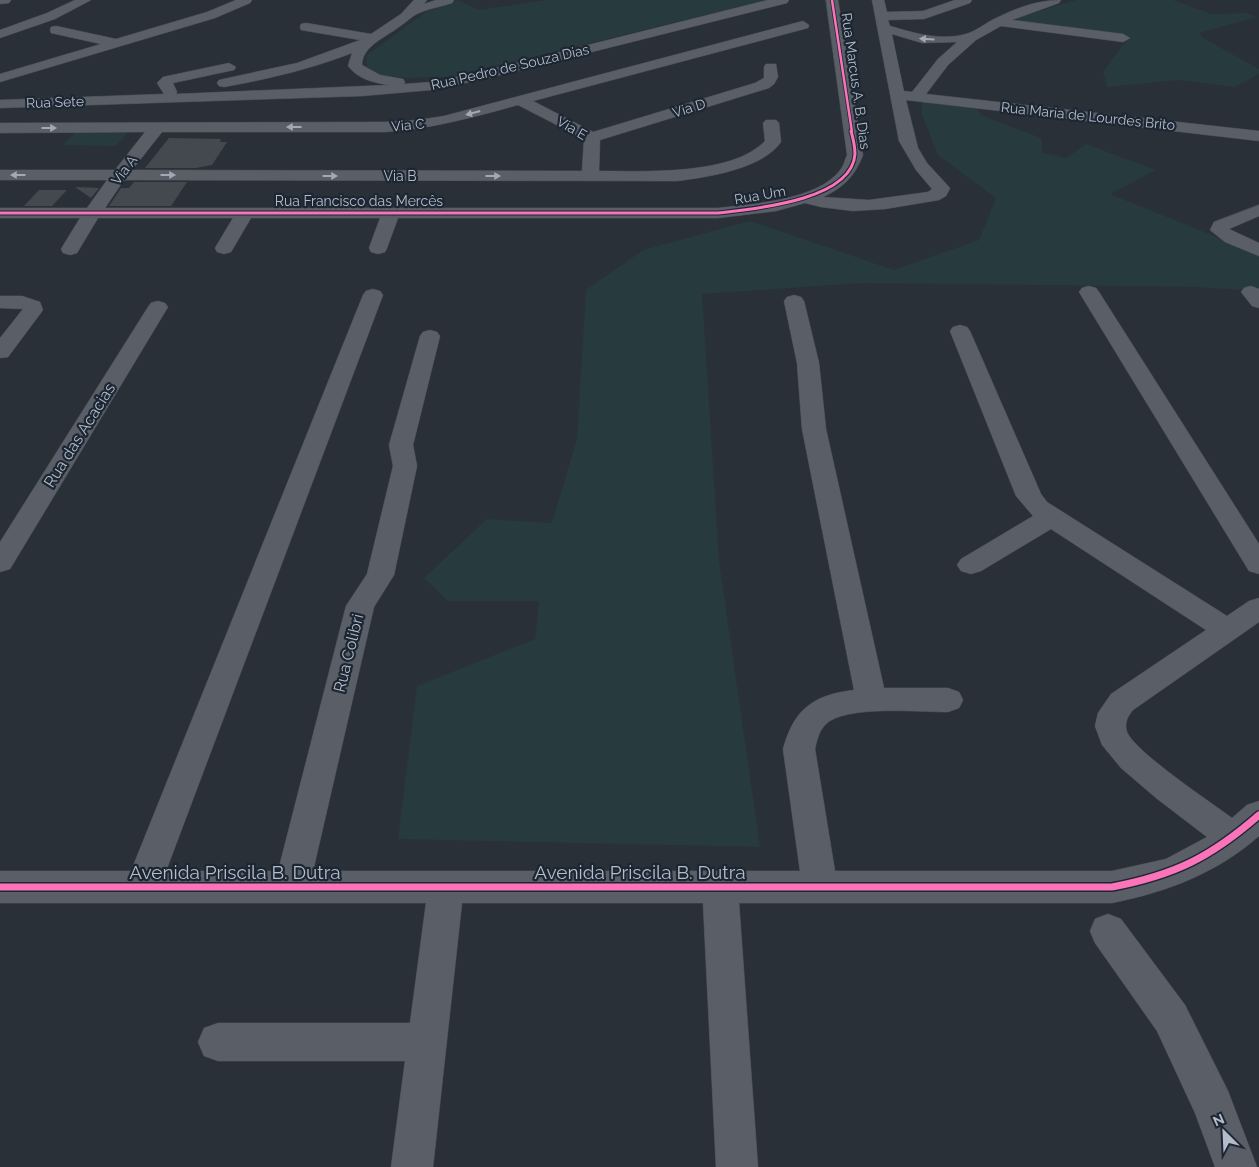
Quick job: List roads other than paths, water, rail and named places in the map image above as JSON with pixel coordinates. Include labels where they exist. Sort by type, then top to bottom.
[{"type":"street","points":[[0,0],[5,0]]},
{"type":"street","points":[[28,14],[58,0]]},
{"type":"street","points":[[0,34],[51,16],[85,0]]},
{"type":"street","points":[[0,78],[210,15],[246,0]]},
{"type":"street","points":[[448,0],[417,6],[374,38],[358,53],[354,60],[355,66],[361,73],[392,81],[415,83],[459,81]]},
{"type":"street","points":[[805,198],[839,206],[869,206],[932,196],[940,192],[941,188],[925,174],[906,141],[878,0]]},
{"type":"street","points":[[882,22],[924,15],[966,0]]},
{"type":"street","points":[[916,97],[943,62],[971,36],[998,22],[1055,0]]},
{"type":"street","name":"Rua Pedro de Souza Dias","points":[[111,100],[370,92],[459,81],[745,9],[790,3]]},
{"type":"street","name":"Rua Marcus A. B. Dias","points":[[805,198],[824,191],[838,182],[849,172],[854,163],[855,155],[829,9]]},
{"type":"street","points":[[882,22],[908,36],[922,39],[940,40],[971,36]]},
{"type":"street","points":[[998,22],[1123,38]]},
{"type":"street","name":"Via C","points":[[0,128],[400,127],[445,120],[783,29],[803,26]]},
{"type":"street","points":[[306,27],[374,38]]},
{"type":"street","points":[[56,30],[118,43]]},
{"type":"street","points":[[111,100],[170,92],[266,74],[329,56],[374,38]]},
{"type":"street","points":[[170,92],[164,83],[168,80],[229,67]]},
{"type":"street","name":"Via D","points":[[592,137],[760,86],[773,77],[771,67]]},
{"type":"street","name":"Rua Maria de Lourdes Brito","points":[[897,95],[1259,136]]},
{"type":"street","name":"Rua Sete","points":[[0,104],[111,100]]},
{"type":"street","name":"Via E","points":[[520,100],[592,137],[590,176]]},
{"type":"street","name":"Via B","points":[[0,175],[678,176],[710,171],[766,151],[773,142],[771,123]]},
{"type":"street","name":"Via A","points":[[70,248],[119,175],[157,128]]},
{"type":"street","points":[[66,213],[96,175]]},
{"type":"street","name":"Rua Um","points":[[718,213],[768,206],[805,198]]},
{"type":"street","points":[[1259,210],[1220,226],[1219,230],[1231,238],[1259,250]]},
{"type":"street","name":"Rua Francisco das Mercês","points":[[0,213],[718,213]]},
{"type":"street","points":[[224,248],[245,213]]},
{"type":"street","points":[[378,248],[391,213]]},
{"type":"street","points":[[1090,292],[1259,565]]},
{"type":"street","points":[[142,887],[372,294]]},
{"type":"street","points":[[794,301],[808,363],[814,429],[870,700]]},
{"type":"street","points":[[0,302],[22,302],[33,306],[33,310],[0,352]]},
{"type":"street","name":"Rua das Acacias","points":[[0,563],[158,307]]},
{"type":"street","points":[[960,331],[1029,496],[1038,508],[1227,630]]},
{"type":"street","name":"Rua Colibri","points":[[291,888],[360,606],[380,575],[405,466],[401,445],[430,336]]},
{"type":"street","points":[[971,565],[1051,517]]},
{"type":"street","points":[[1234,838],[1135,762],[1113,738],[1110,724],[1114,711],[1122,702],[1259,608]]},
{"type":"street","points":[[820,886],[799,750],[802,732],[812,718],[828,708],[848,701],[948,700]]},
{"type":"street","name":"Avenida Priscila B. Dutra","points":[[0,887],[1112,887],[1148,881],[1208,856],[1234,838],[1259,815]]},
{"type":"street","points":[[412,1167],[446,888]]},
{"type":"street","points":[[720,888],[737,1167]]},
{"type":"street","points":[[1108,931],[1171,1018],[1213,1106],[1236,1167]]},
{"type":"street","points":[[218,1042],[427,1042]]}]
